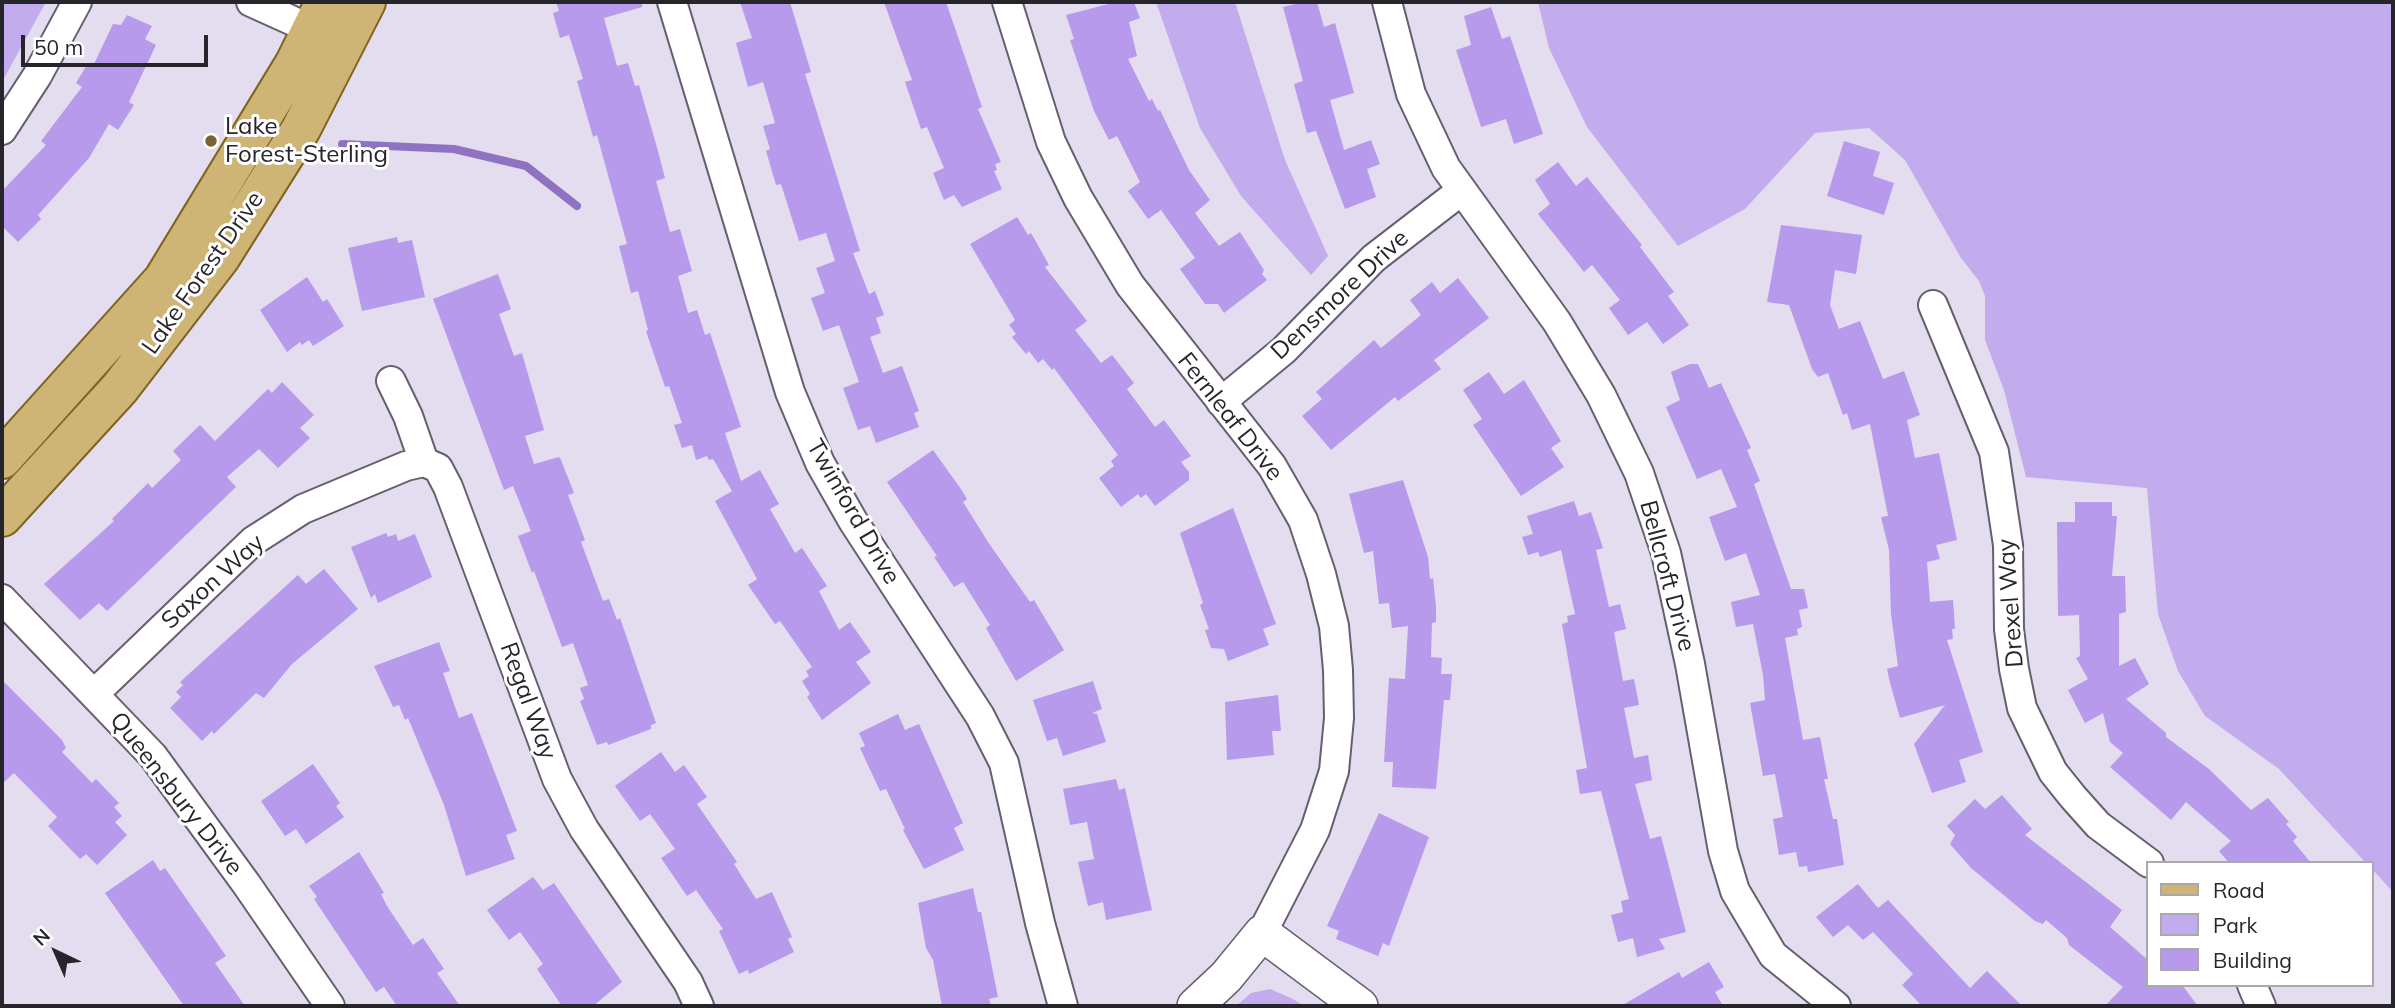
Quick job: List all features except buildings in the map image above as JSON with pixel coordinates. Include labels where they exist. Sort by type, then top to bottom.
[{"type":"main road","name":"Lake Forest Drive","points":[[2,517],[120,388],[220,258],[301,129],[366,2]]},
{"type":"main road","name":"Lake Forest Drive","points":[[2,459],[163,280],[319,16]]},
{"type":"street","points":[[2,130],[37,76],[77,2]]},
{"type":"street","points":[[251,2],[319,16],[340,2]]},
{"type":"street","name":"Twinford Drive","points":[[672,2],[790,392],[815,451],[853,521],[980,716],[1004,762],[1040,923],[1063,1006]]},
{"type":"street","name":"Fernleaf Drive","points":[[1007,2],[1051,142],[1078,198],[1130,285],[1272,466],[1303,520],[1321,574],[1334,626],[1338,670],[1339,718],[1334,771],[1315,830],[1262,933]]},
{"type":"street","name":"Bellcroft Drive","points":[[1387,2],[1411,94],[1432,143],[1461,191],[1557,322],[1601,395],[1639,473],[1666,554],[1690,664],[1723,851],[1735,891],[1773,955],[1836,1006]]},
{"type":"street","points":[[248,214],[309,80],[319,16]]},
{"type":"street","name":"Densmore Drive","points":[[1222,402],[1284,350],[1374,258],[1461,191]]},
{"type":"street","name":"Drexel Way","points":[[1933,305],[1994,452],[2008,545],[2014,669],[2022,708],[2053,772],[2073,797],[2098,825],[2146,861]]},
{"type":"street","name":"Regal Way","points":[[391,381],[408,416],[424,462],[439,468],[448,486],[556,779],[591,839],[688,982],[699,1006]]},
{"type":"street","name":"Saxon Way","points":[[94,693],[253,541],[303,509],[407,466],[424,462]]},
{"type":"street","name":"Queensbury Drive","points":[[2,599],[153,757],[194,811],[330,1006]]},
{"type":"street","points":[[1195,1006],[1226,977],[1262,933],[1360,1006]]},
{"type":"street","points":[[2253,987],[2261,1006]]},
{"type":"green space","points":[[2,2],[46,2],[2,82]]},
{"type":"green space","points":[[1156,2],[1235,2],[1285,160],[1328,256],[1311,275],[1241,196],[1200,128]]},
{"type":"green space","points":[[1538,2],[2393,2],[2393,892],[2374,871],[2374,861],[2364,861],[2279,769],[2205,716],[2178,671],[2158,614],[2147,488],[2026,477],[2004,390],[1985,340],[1985,296],[1979,281],[1961,258],[1905,160],[1869,128],[1815,133],[1745,209],[1678,246],[1587,127],[1549,48]]},
{"type":"green space","points":[[1270,989],[1304,1006],[1236,1006],[1251,993]]},
{"type":"waterway","points":[[342,144],[454,149],[526,166],[577,206]]},
{"type":"place","name":"Lake Forest-Sterling","points":[[211,141]]}]
